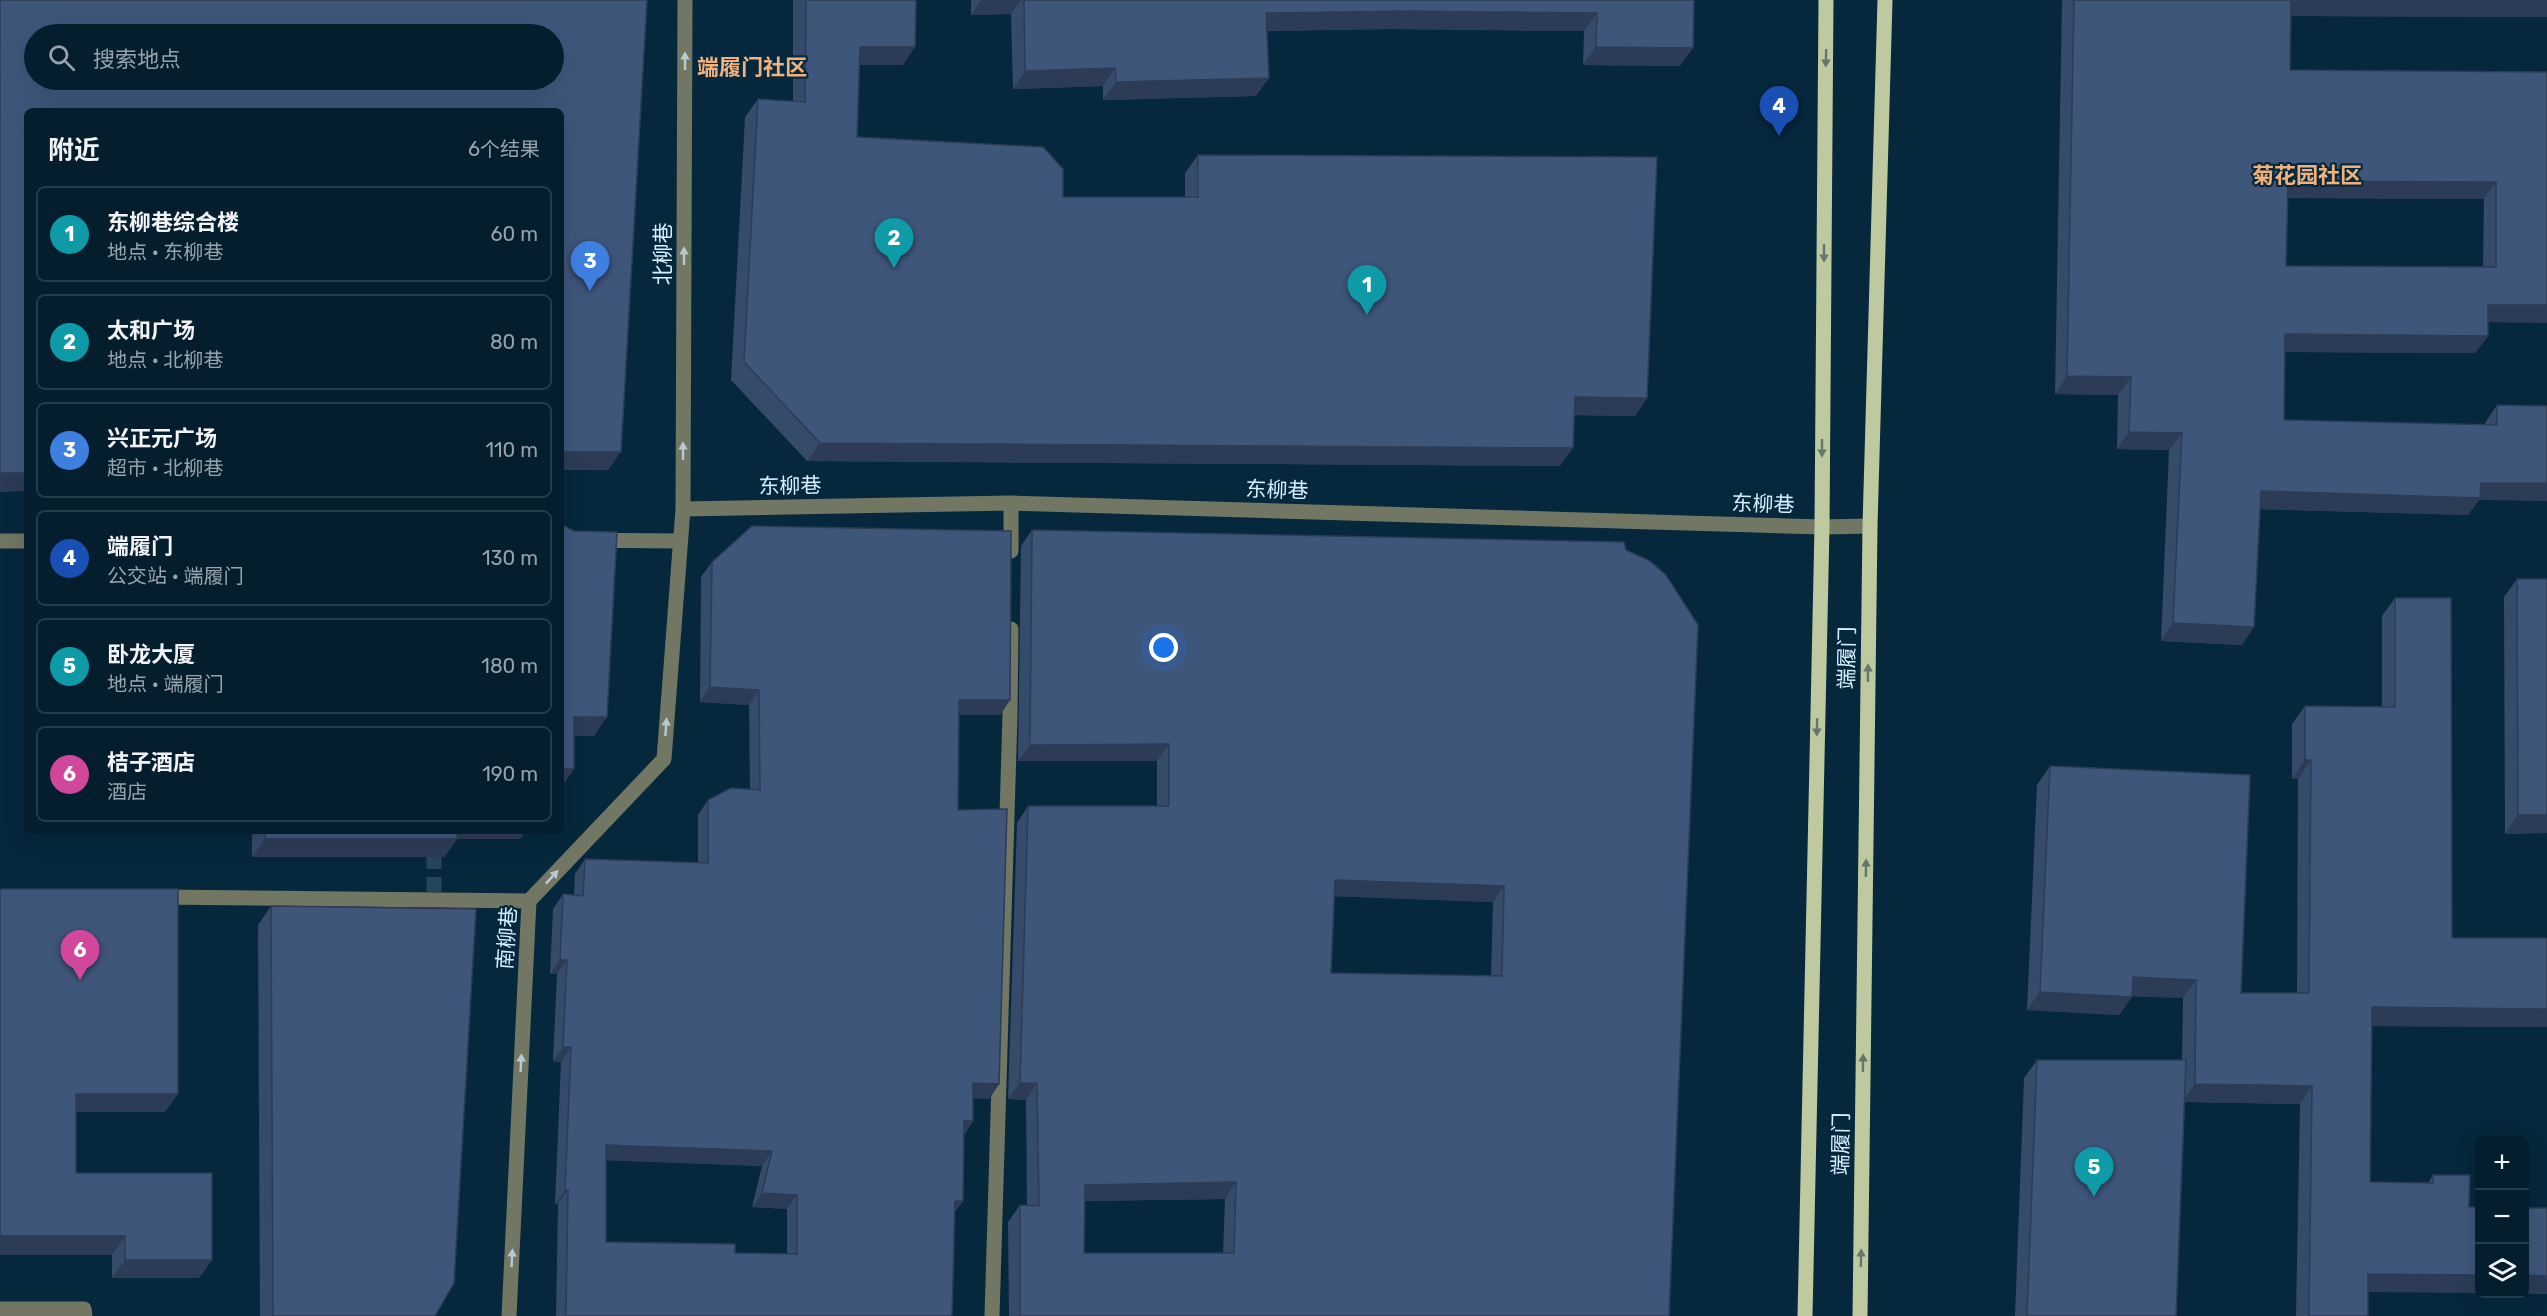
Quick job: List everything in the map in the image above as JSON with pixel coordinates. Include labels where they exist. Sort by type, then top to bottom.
[{"type":"main road","name":"端履门","points":[[1805,1316],[1821,527],[1826,0]]},
{"type":"main road","name":"端履门","points":[[1860,1316],[1870,526],[1885,0]]},
{"type":"street","name":"北柳巷","points":[[683,509],[685,0]]},
{"type":"street","name":"东柳巷","points":[[683,509],[1011,503],[1821,527],[1870,526]]},
{"type":"street","points":[[1011,503],[1011,562]]},
{"type":"street","name":"南柳巷","points":[[509,1316],[529,901],[664,759],[683,509]]},
{"type":"street","points":[[564,540],[680,541]]},
{"type":"street","points":[[0,541],[24,541]]},
{"type":"street","points":[[992,1316],[1011,715],[1011,609]]},
{"type":"street","points":[[141,897],[529,901]]},
{"type":"street","points":[[0,1309],[84,1309],[85,1316]]},
{"type":"building","points":[[0,0],[647,0],[621,452],[564,452],[564,108],[24,108],[24,473],[0,473]]},
{"type":"building","points":[[806,0],[916,0],[915,47],[860,47],[857,137],[1043,147],[1063,169],[1063,197],[1198,197],[1198,155],[1657,157],[1647,398],[1575,397],[1573,448],[820,443],[744,362],[758,99],[805,102]]},
{"type":"building","points":[[1024,0],[1694,0],[1693,48],[1596,47],[1597,13],[1405,11],[1266,13],[1269,78],[1116,82],[1115,68],[1025,71]]},
{"type":"building","points":[[2074,0],[2291,0],[2290,70],[2547,72],[2547,305],[2488,305],[2488,336],[2285,334],[2284,420],[2497,425],[2497,405],[2547,406],[2547,483],[2481,483],[2480,498],[2261,491],[2254,627],[2173,623],[2182,433],[2129,432],[2131,377],[2067,376]],"holes":[[[2288,181],[2496,182],[2496,267],[2286,266]]]},
{"type":"building","points":[[564,526],[574,531],[617,532],[607,717],[574,717],[574,769],[564,769]]},
{"type":"building","points":[[752,526],[1011,531],[1010,700],[959,700],[958,810],[1007,809],[999,1084],[973,1083],[973,1121],[964,1121],[963,1201],[955,1201],[952,1316],[566,1316],[568,1190],[565,1190],[571,1047],[563,1047],[567,960],[560,960],[563,894],[583,896],[585,859],[708,863],[708,800],[731,788],[760,790],[759,690],[710,687],[712,562]],"holes":[[[606,1145],[772,1151],[762,1193],[797,1195],[797,1254],[735,1253],[735,1244],[606,1242]]]},
{"type":"building","points":[[1032,530],[1624,542],[1626,550],[1650,561],[1666,575],[1698,625],[1669,1316],[1020,1316],[1020,1205],[1039,1206],[1037,1083],[1020,1083],[1028,806],[1169,806],[1169,744],[1030,745]],"holes":[[[1335,880],[1504,886],[1502,976],[1331,973]],[[1236,1182],[1234,1253],[1084,1253],[1085,1185]]]},
{"type":"building","points":[[2517,579],[2547,579],[2547,815],[2518,815]]},
{"type":"building","points":[[2395,598],[2451,598],[2452,938],[2547,938],[2547,1009],[2372,1007],[2370,1182],[2433,1183],[2433,1175],[2470,1175],[2469,1207],[2475,1207],[2475,1275],[2368,1274],[2368,1316],[2309,1316],[2312,1086],[2195,1084],[2196,980],[2133,977],[2132,997],[2040,992],[2050,766],[2250,775],[2241,993],[2309,993],[2311,760],[2305,760],[2305,706],[2395,707]]},
{"type":"building","points":[[265,834],[457,834],[457,839],[265,839]]},
{"type":"building","points":[[0,889],[178,889],[178,1094],[76,1094],[76,1173],[212,1173],[212,1260],[125,1260],[125,1236],[0,1236]]},
{"type":"building","points":[[271,906],[476,909],[454,1283],[435,1316],[273,1316]]},
{"type":"building","points":[[2037,1060],[2186,1060],[2176,1316],[2027,1316]]},
{"type":"building","points":[[2529,1208],[2547,1208],[2547,1276],[2529,1275]]},
{"type":"tunnel","points":[[434,834],[434,900]]},
{"type":"place","name":"端履门","points":[[1779,136]]},
{"type":"place","name":"太和广场","points":[[894,268]]},
{"type":"place","name":"兴正元广场","points":[[590,291]]},
{"type":"place","name":"东柳巷综合楼","points":[[1367,315]]},
{"type":"place","name":"桔子酒店","points":[[80,980]]},
{"type":"place","name":"卧龙大厦","points":[[2094,1197]]},
{"type":"district","name":"端履门社区","points":[[752,67]]},
{"type":"district","name":"菊花园社区","points":[[2307,175]]}]
